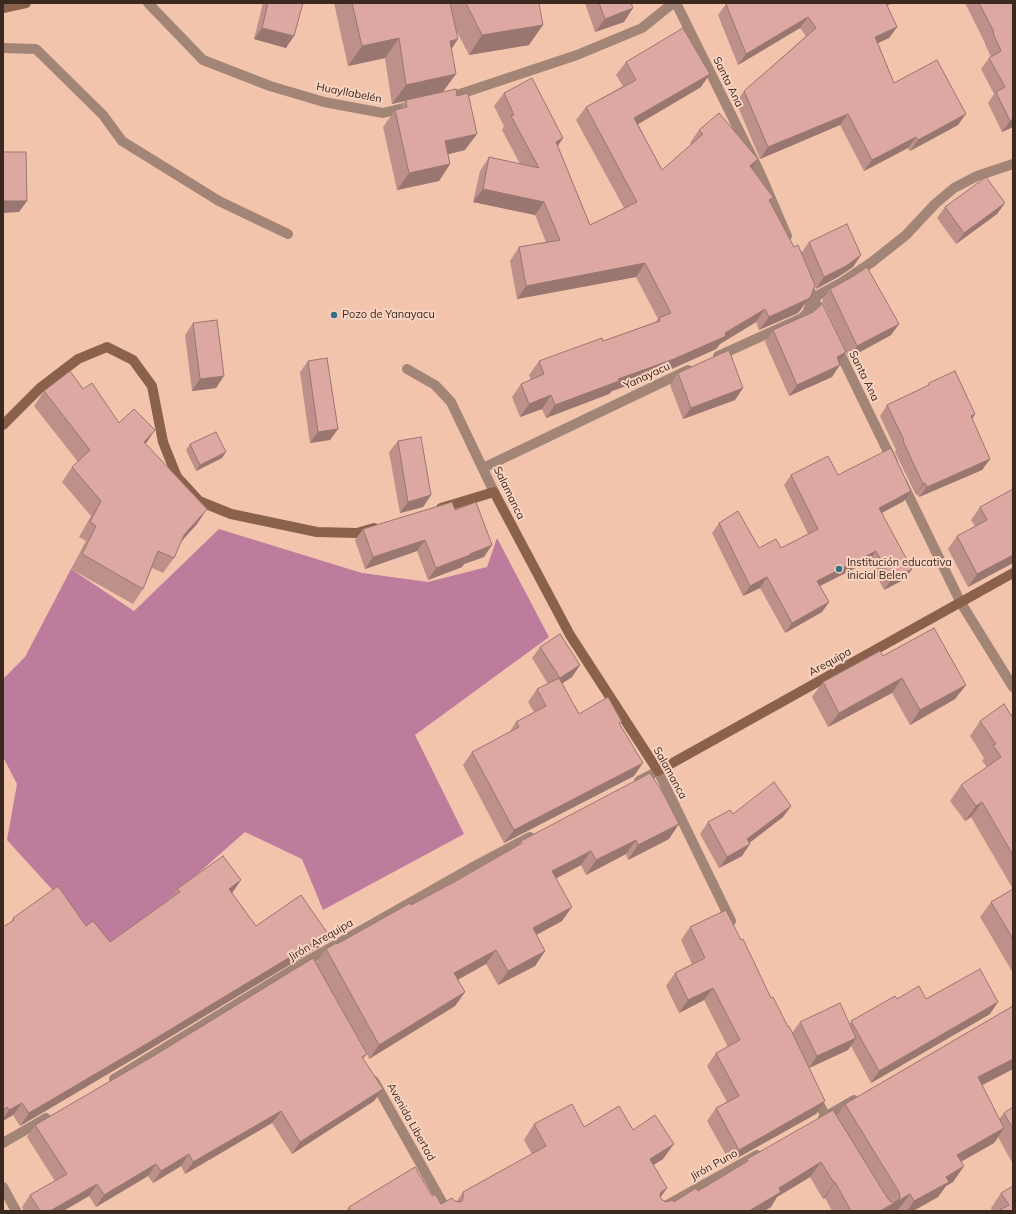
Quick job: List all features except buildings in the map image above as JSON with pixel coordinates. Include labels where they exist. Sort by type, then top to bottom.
[{"type":"main road","points":[[12,6],[26,3]]},
{"type":"main road","points":[[3,425],[40,388],[78,359],[107,347],[133,360],[152,386],[163,442],[177,477],[199,501],[230,514],[317,532],[357,533],[380,526]]},
{"type":"main road","points":[[433,510],[494,492]]},
{"type":"main road","name":"Salamanca","points":[[494,492],[570,635],[658,771]]},
{"type":"main road","name":"Arequipa","points":[[658,771],[1013,573]]},
{"type":"street","name":"Huayllabelén","points":[[148,3],[203,60],[270,86],[324,102],[383,113],[418,105]]},
{"type":"street","points":[[432,102],[576,55],[606,43],[642,28],[673,3]]},
{"type":"street","name":"Santa Ana","points":[[676,3],[760,173],[790,242]]},
{"type":"street","points":[[3,48],[36,49],[103,115],[122,140],[219,200],[288,234]]},
{"type":"street","points":[[813,298],[841,283],[878,258],[906,236],[935,204],[954,188],[976,176],[1013,164]]},
{"type":"street","name":"Santa Ana","points":[[801,270],[813,298],[960,603],[1013,688]]},
{"type":"street","name":"Yanayacu","points":[[483,468],[662,381],[802,318],[807,313],[813,298]]},
{"type":"street","name":"Salamanca","points":[[407,369],[435,385],[451,402],[494,492]]},
{"type":"street","points":[[630,786],[658,771]]},
{"type":"street","name":"Salamanca","points":[[658,771],[733,927]]},
{"type":"street","name":"Jirón Arequipa","points":[[102,1086],[471,868],[540,832]]},
{"type":"street","name":"Avenida Libertad","points":[[369,1072],[446,1211]]},
{"type":"street","points":[[812,1089],[838,1137]]},
{"type":"street","points":[[812,1125],[866,1094]]},
{"type":"street","points":[[3,1143],[55,1114]]},
{"type":"street","name":"Jirón Puno","points":[[656,1211],[764,1151]]},
{"type":"street","points":[[3,1187],[16,1211]]},
{"type":"shaded area","points":[[219,529],[362,573],[428,582],[487,567],[497,538],[549,637],[415,735],[464,834],[323,910],[302,859],[245,832],[109,952],[7,840],[17,784],[3,757],[3,679],[25,657],[71,569],[134,611]]},
{"type":"place","name":"Pozo de Yanayacu","points":[[334,315]]},
{"type":"place","name":"Institución educativa inicial Belen","points":[[839,569]]}]
